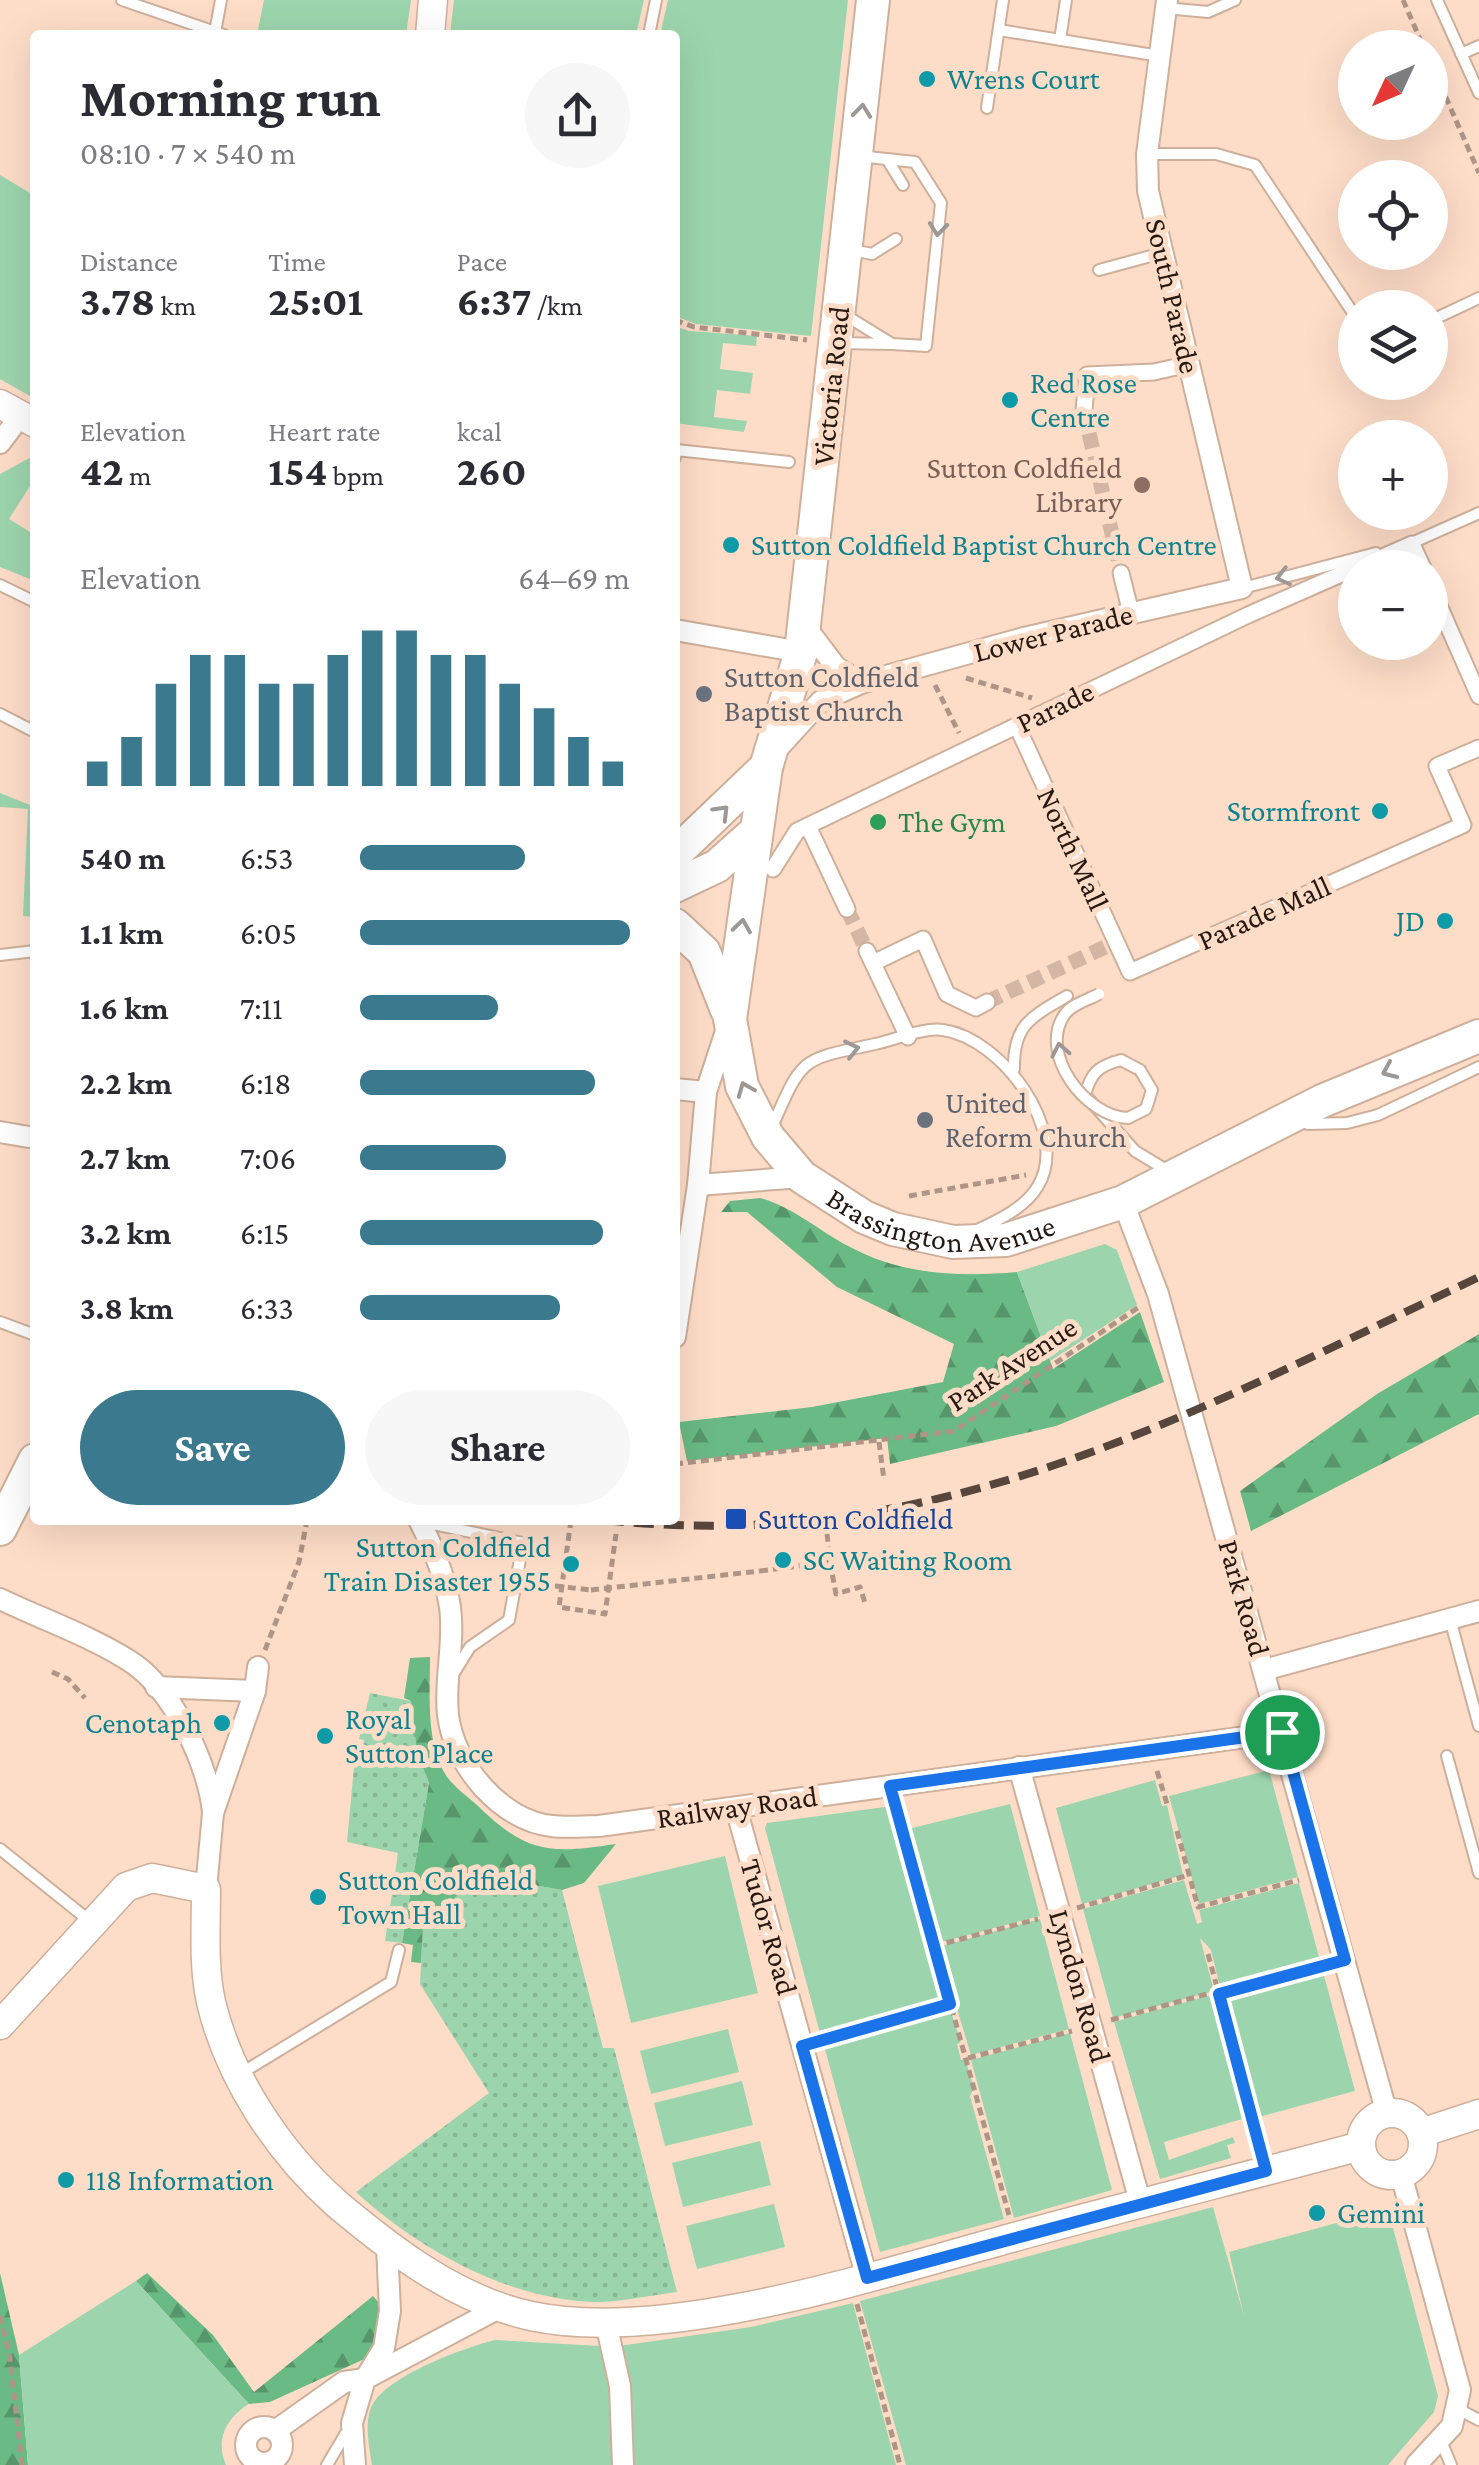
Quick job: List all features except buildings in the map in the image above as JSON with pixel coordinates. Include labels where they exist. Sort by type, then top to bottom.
[{"type":"main road","name":"Victoria Road","points":[[766,767],[803,638],[846,249],[872,157],[873,0]]},
{"type":"main road","name":"Brassington Avenue","points":[[766,767],[730,1019],[742,1086],[768,1137],[802,1177],[864,1216],[893,1229],[977,1244],[1034,1233],[1123,1202],[1423,1056],[1479,1036]]},
{"type":"main road","points":[[680,849],[766,767]]},
{"type":"main road","points":[[680,884],[717,866],[754,833]]},
{"type":"main road","points":[[680,930],[704,952],[730,1019]]},
{"type":"main road","points":[[0,1529],[30,1470]]},
{"type":"street","points":[[430,30],[433,0]]},
{"type":"street","name":"South Parade","points":[[1166,4],[1148,154],[1148,191],[1242,588]]},
{"type":"street","points":[[1084,410],[1087,375],[1154,372],[1188,364]]},
{"type":"street","points":[[0,442],[18,414]]},
{"type":"street","points":[[1412,544],[1414,550]]},
{"type":"street","name":"Parade","points":[[1398,550],[1412,544]]},
{"type":"street","points":[[1121,573],[1131,613]]},
{"type":"street","name":"Parade","points":[[773,870],[797,831],[1338,576]]},
{"type":"street","points":[[1242,588],[1248,615]]},
{"type":"street","name":"Lower Parade","points":[[766,767],[790,730],[822,702],[861,683],[1242,588]]},
{"type":"street","points":[[1448,625],[1479,696]]},
{"type":"street","points":[[680,630],[803,638],[861,683]]},
{"type":"street","name":"North Mall","points":[[1017,726],[1130,972]]},
{"type":"street","name":"Parade Mall","points":[[1130,972],[1464,824],[1437,766],[1479,748]]},
{"type":"street","points":[[808,826],[847,909]]},
{"type":"street","points":[[908,1036],[870,957],[923,939],[947,994],[976,1008],[987,1002]]},
{"type":"street","points":[[680,1304],[698,1185],[706,1092],[730,1019]]},
{"type":"street","points":[[680,1089],[706,1092]]},
{"type":"street","points":[[0,1132],[30,1137]]},
{"type":"street","points":[[698,1185],[802,1177]]},
{"type":"street","name":"Park Road","points":[[1123,1202],[1158,1294],[1387,2114]]},
{"type":"street","name":"Railway Road","points":[[421,1525],[438,1560],[450,1605],[453,1645],[448,1717],[460,1753],[485,1790],[520,1817],[550,1826],[599,1826],[1282,1732]]},
{"type":"street","points":[[0,1600],[132,1662],[156,1687],[201,1761],[211,1787],[213,1813],[206,1889],[210,2000],[239,2075],[259,2110],[309,2176],[387,2246],[442,2280],[500,2308],[565,2322],[606,2323],[726,2310],[859,2280],[1361,2146]]},
{"type":"street","points":[[1264,1670],[1479,1610]]},
{"type":"street","points":[[213,1813],[255,1691],[258,1667]]},
{"type":"street","points":[[156,1687],[255,1691]]},
{"type":"street","name":"Lyndon Road","points":[[1019,1767],[1141,2206]]},
{"type":"street","name":"Tudor Road","points":[[736,1808],[802,2046],[859,2280]]},
{"type":"street","points":[[0,2025],[92,1922],[138,1880],[163,1879],[206,1889]]},
{"type":"street","points":[[1387,2114],[1408,2118],[1421,2134],[1421,2156],[1401,2174],[1376,2170],[1366,2160],[1361,2146],[1366,2126],[1387,2114]]},
{"type":"street","points":[[1421,2134],[1479,2114]]},
{"type":"street","points":[[1401,2174],[1453,2358],[1450,2426],[1416,2465]]},
{"type":"street","points":[[356,2465],[352,2423],[365,2379],[384,2348],[390,2312],[387,2246]]},
{"type":"street","points":[[275,2430],[344,2382],[365,2379],[500,2308]]},
{"type":"street","points":[[606,2323],[620,2386],[623,2465]]},
{"type":"lane","points":[[122,0],[208,30]]},
{"type":"lane","points":[[220,30],[222,0]]},
{"type":"lane","points":[[650,30],[656,0]]},
{"type":"lane","points":[[987,108],[1003,0]]},
{"type":"lane","points":[[1060,40],[1066,0]]},
{"type":"lane","points":[[1166,4],[1208,12],[1235,0]]},
{"type":"lane","points":[[1437,0],[1479,93]]},
{"type":"lane","points":[[999,30],[1160,56]]},
{"type":"lane","points":[[1462,54],[1479,46]]},
{"type":"lane","points":[[1148,154],[1216,154],[1255,165],[1338,290]]},
{"type":"lane","points":[[872,157],[904,185]]},
{"type":"lane","points":[[837,327],[892,344],[926,346],[941,203],[915,162],[872,157]]},
{"type":"lane","points":[[846,249],[872,254],[896,239]]},
{"type":"lane","points":[[1100,270],[1162,252]]},
{"type":"lane","points":[[1448,313],[1479,298]]},
{"type":"lane","points":[[837,327],[892,344]]},
{"type":"lane","points":[[680,450],[789,462]]},
{"type":"lane","name":"Parade","points":[[1325,567],[1412,544],[1479,513]]},
{"type":"lane","name":"Lower Parade","points":[[1242,588],[1325,567]]},
{"type":"lane","points":[[0,586],[30,600]]},
{"type":"lane","points":[[0,714],[30,729]]},
{"type":"lane","points":[[0,955],[30,952]]},
{"type":"lane","points":[[1099,994],[1068,1009],[1059,1025],[1056,1052],[1064,1068],[1086,1097],[1097,1110],[1113,1118],[1128,1118],[1146,1109],[1152,1090],[1140,1070],[1120,1060],[1102,1066],[1090,1075],[1085,1095],[1094,1109],[1135,1152],[1178,1175]]},
{"type":"lane","points":[[953,1242],[1008,1215],[1038,1187],[1048,1159],[1040,1124],[1014,1069],[1014,1042],[1032,1016],[1067,996]]},
{"type":"lane","points":[[768,1137],[796,1072],[818,1056],[942,1030],[979,1046],[1014,1069]]},
{"type":"lane","points":[[1246,1139],[1322,1120],[1347,1123],[1378,1115],[1479,1067]]},
{"type":"lane","points":[[0,1322],[30,1334]]},
{"type":"lane","points":[[442,1525],[523,1543],[509,1620],[470,1647],[448,1682]]},
{"type":"lane","points":[[1450,1618],[1479,1726]]},
{"type":"lane","points":[[1447,1756],[1479,1873]]},
{"type":"lane","points":[[0,1849],[92,1922]]},
{"type":"lane","points":[[239,2075],[391,1982],[399,1950]]},
{"type":"lane","points":[[1451,2465],[1450,2426],[1479,2420]]},
{"type":"lane","points":[[327,2465],[352,2423]]},
{"type":"path","points":[[1403,0],[1416,30]]},
{"type":"path","points":[[1448,102],[1479,173]]},
{"type":"path","points":[[680,322],[694,328],[837,327]]},
{"type":"path","points":[[924,665],[1058,706]]},
{"type":"path","points":[[924,665],[967,749]]},
{"type":"path","points":[[909,1196],[1044,1172]]},
{"type":"path","name":"Park Avenue","points":[[680,1463],[954,1431],[1158,1294]]},
{"type":"path","points":[[879,1442],[884,1480]]},
{"type":"path","points":[[258,1667],[299,1562],[306,1525]]},
{"type":"path","points":[[570,1525],[559,1607],[605,1614],[616,1534]]},
{"type":"path","points":[[827,1533],[836,1594],[860,1587],[865,1604]]},
{"type":"path","points":[[516,1582],[591,1590],[830,1562]]},
{"type":"path","points":[[52,1672],[68,1679],[86,1698]]},
{"type":"path","points":[[1150,1750],[1166,1804]]},
{"type":"path","points":[[890,1786],[1015,2237]]},
{"type":"path","points":[[1177,1831],[1198,1908],[1321,1874]]},
{"type":"path","points":[[1208,1954],[1266,2171]]},
{"type":"path","points":[[1219,1994],[1345,1960]]},
{"type":"path","points":[[802,2046],[950,2004]]},
{"type":"path","points":[[859,2280],[900,2465]]},
{"type":"path","points":[[0,2316],[10,2358],[22,2465]]},
{"type":"green space","points":[[264,0],[411,0],[407,30],[258,30]]},
{"type":"green space","points":[[454,0],[644,0],[637,30],[451,30]]},
{"type":"green space","points":[[668,0],[848,0],[811,336],[696,324],[680,318],[680,30],[661,30]]},
{"type":"green space","points":[[0,175],[30,193],[30,396],[0,379]]},
{"type":"green space","points":[[680,328],[757,336],[756,346],[723,343],[720,369],[753,373],[750,394],[717,390],[714,417],[747,421],[744,432],[680,424]]},
{"type":"green space","points":[[30,458],[30,486],[9,519],[30,532],[30,579],[0,567],[0,474]]},
{"type":"green space","points":[[0,793],[30,805],[30,917],[23,916],[28,809],[0,807]]},
{"type":"green space","points":[[760,1198],[785,1208],[856,1250],[895,1265],[956,1274],[1017,1272],[1053,1369],[1140,1312],[1164,1382],[1056,1426],[890,1464],[887,1438],[687,1461],[680,1422],[812,1407],[943,1382],[954,1344],[837,1287],[747,1212],[721,1212],[730,1201]]},
{"type":"green space","points":[[1105,1244],[1117,1250],[1137,1305],[1050,1361],[1017,1272]]},
{"type":"green space","points":[[1479,1334],[1479,1414],[1251,1531],[1240,1491],[1377,1394]]},
{"type":"green space","points":[[430,1657],[434,1746],[454,1785],[526,1842],[556,1849],[616,1844],[584,1883],[562,1890],[517,1882],[458,1895],[423,1926],[421,1963],[411,1962],[413,1945],[402,1943],[429,1783],[417,1753],[411,1701],[404,1698],[410,1658]]},
{"type":"green space","points":[[370,1693],[411,1701],[417,1753],[429,1783],[402,1943],[385,1941],[398,1853],[347,1842],[355,1756],[362,1756],[364,1740],[359,1739]]},
{"type":"green space","points":[[1269,1770],[1298,1877],[1199,1904],[1169,1796]]},
{"type":"green space","points":[[1155,1780],[1162,1806],[1167,1805],[1183,1875],[1082,1904],[1056,1808]]},
{"type":"green space","points":[[1010,1804],[1040,1916],[938,1943],[908,1829]]},
{"type":"green space","points":[[892,1806],[947,2002],[821,2037],[765,1828],[767,1823]]},
{"type":"green space","points":[[725,1856],[758,1993],[631,2023],[598,1886]]},
{"type":"green space","points":[[1184,1880],[1197,1924],[1202,1922],[1199,1910],[1299,1883],[1321,1964],[1221,1991],[1211,1950],[1200,1938],[1214,1991],[1113,2018],[1083,1909]]},
{"type":"green space","points":[[517,1882],[562,1890],[603,2048],[614,2048],[677,2292],[600,2302],[534,2293],[469,2269],[438,2252],[408,2234],[356,2192],[489,2093],[420,1984],[423,1926],[458,1895]]},
{"type":"green space","points":[[1040,1919],[1069,2029],[971,2055],[938,1947]]},
{"type":"green space","points":[[1322,1968],[1355,2091],[1259,2117],[1223,1995]]},
{"type":"green space","points":[[1215,1994],[1249,2117],[1164,2142],[1169,2160],[1233,2137],[1235,2143],[1227,2145],[1231,2158],[1160,2179],[1114,2022]]},
{"type":"green space","points":[[949,2006],[961,2042],[957,2044],[961,2060],[965,2059],[974,2088],[970,2096],[1004,2219],[880,2252],[823,2042]]},
{"type":"green space","points":[[728,2029],[739,2072],[651,2094],[640,2051]]},
{"type":"green space","points":[[1070,2033],[1112,2190],[1014,2218],[971,2060]]},
{"type":"green space","points":[[742,2081],[753,2125],[665,2146],[654,2103]]},
{"type":"green space","points":[[760,2141],[771,2185],[683,2207],[672,2163]]},
{"type":"green space","points":[[774,2204],[785,2247],[697,2269],[686,2226]]},
{"type":"green space","points":[[1213,2207],[1244,2316],[1229,2252],[1388,2209],[1438,2396],[1434,2412],[1388,2465],[906,2465],[860,2301]]},
{"type":"green space","points":[[0,2273],[19,2355],[28,2465],[0,2465]]},
{"type":"green space","points":[[147,2273],[213,2335],[254,2392],[373,2296],[380,2304],[371,2356],[270,2402],[249,2404],[136,2281]]},
{"type":"green space","points":[[136,2281],[249,2404],[225,2430],[222,2447],[226,2465],[28,2465],[19,2355]]},
{"type":"green space","points":[[853,2303],[896,2465],[632,2465],[633,2410],[619,2346],[751,2327]]},
{"type":"green space","points":[[495,2340],[599,2346],[611,2383],[614,2465],[372,2465],[369,2416],[383,2392],[430,2364]]},
{"type":"tunnel","points":[[1084,411],[1121,573]]},
{"type":"tunnel","points":[[847,909],[867,951]]},
{"type":"tunnel","points":[[987,1002],[1116,942]]},
{"type":"railway","points":[[680,1524],[726,1526],[842,1517],[952,1495],[1058,1464],[1163,1424],[1479,1277]]},
{"type":"place","name":"Wrens Court","points":[[927,79]]},
{"type":"place","name":"Red Rose Centre","points":[[1010,400]]},
{"type":"place","name":"Sutton Coldfield Library","points":[[1142,485]]},
{"type":"place","name":"Sutton Coldfield Baptist Church Centre","points":[[731,545]]},
{"type":"place","name":"Sutton Coldfield Baptist Church","points":[[704,694]]},
{"type":"place","name":"Stormfront","points":[[1380,811]]},
{"type":"place","name":"The Gym","points":[[878,822]]},
{"type":"place","name":"JD","points":[[1445,921]]},
{"type":"place","name":"United Reform Church","points":[[925,1120]]},
{"type":"place","name":"Sutton Coldfield","points":[[736,1519]]},
{"type":"place","name":"SC Waiting Room","points":[[783,1560]]},
{"type":"place","name":"Sutton Coldfield Train Disaster 1955","points":[[571,1564]]},
{"type":"place","name":"Cenotaph","points":[[222,1723]]},
{"type":"place","name":"Royal Sutton Place","points":[[325,1736]]},
{"type":"place","name":"Sutton Coldfield Town Hall","points":[[318,1897]]},
{"type":"place","name":"118 Information","points":[[66,2180]]},
{"type":"place","name":"Gemini","points":[[1317,2213]]},
{"type":"route","points":[[1282,1732],[1345,1960],[1219,1994],[1266,2171],[867,2278],[802,2046],[950,2004],[890,1786],[1282,1732]]}]
